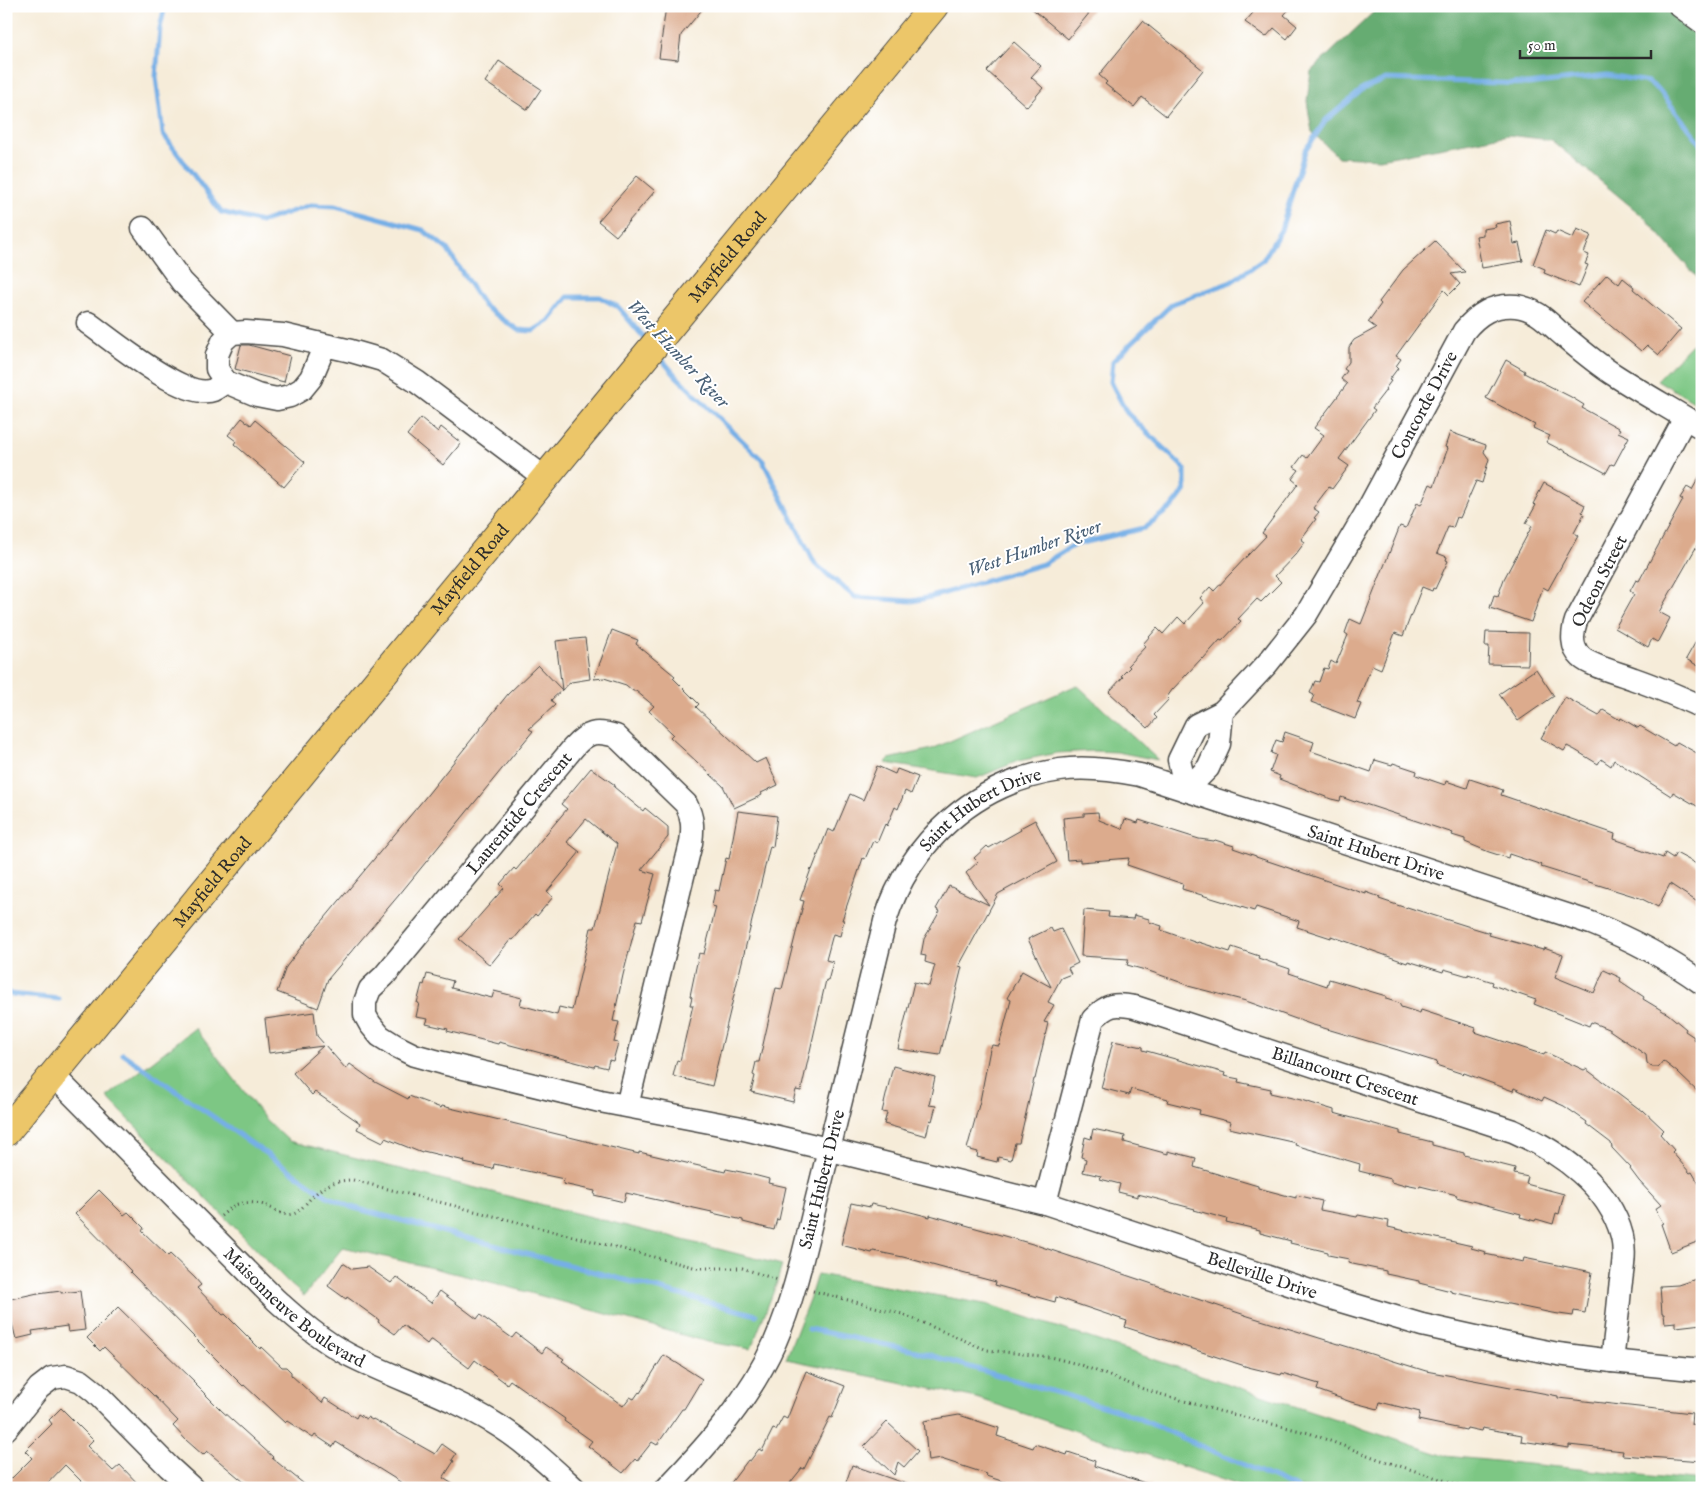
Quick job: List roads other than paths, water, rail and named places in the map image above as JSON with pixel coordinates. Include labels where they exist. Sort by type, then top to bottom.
[{"type":"main road","name":"Mayfield Road","points":[[6,1132],[934,6]]},
{"type":"street","points":[[1680,6],[1702,22]]},
{"type":"street","points":[[143,228],[182,282],[232,333]]},
{"type":"street","name":"Concorde Drive","points":[[1186,790],[1208,768],[1219,744],[1222,712],[1267,664],[1306,615],[1366,513],[1464,331],[1473,320],[1495,307],[1518,306],[1532,310],[1615,376],[1693,423]]},
{"type":"street","points":[[88,323],[165,378],[192,390],[212,391],[226,382]]},
{"type":"street","points":[[325,345],[311,378],[302,389],[290,396],[277,399],[256,395],[226,382],[217,369],[217,355],[223,341],[232,333],[246,332],[283,335],[325,345],[382,360],[417,382],[546,478]]},
{"type":"street","name":"Odeon Street","points":[[1693,423],[1576,621],[1573,636],[1574,647],[1581,657],[1586,660],[1702,707]]},
{"type":"street","name":"Laurentide Crescent","points":[[627,1106],[691,843],[692,816],[686,804],[616,736],[605,733],[592,733],[582,738],[573,748],[384,976],[370,989],[365,1002],[365,1015],[370,1024],[380,1036],[414,1054],[443,1063],[600,1101],[736,1127],[829,1149]]},
{"type":"street","name":"Saint Hubert Drive","points":[[667,1488],[730,1417],[772,1347],[790,1302],[890,904],[912,863],[940,830],[964,808],[998,788],[1019,780],[1061,770],[1090,769],[1140,775],[1591,923],[1651,950],[1702,983]]},
{"type":"street","name":"Billancourt Crescent","points":[[1045,1203],[1093,1019],[1107,1006],[1120,1004],[1135,1008],[1513,1131],[1536,1141],[1558,1155],[1594,1187],[1615,1218],[1622,1237],[1624,1260],[1612,1361]]},
{"type":"street","name":"Maisonneuve Boulevard","points":[[53,1075],[276,1300],[305,1326],[348,1354],[494,1422],[528,1447],[574,1488]]},
{"type":"street","name":"Belleville Drive","points":[[829,1149],[1045,1203],[1330,1298],[1422,1325],[1503,1344],[1558,1354],[1702,1370]]},
{"type":"street","points":[[6,1429],[39,1388],[52,1378],[66,1376],[81,1381],[95,1392],[192,1488]]},
{"type":"waterway","name":"West Humber River","points":[[165,6],[160,28],[156,77],[163,134],[221,212],[261,222],[310,205],[336,206],[423,230],[447,249],[484,306],[518,330],[533,331],[549,321],[568,297],[600,297],[618,307],[648,342]]},
{"type":"waterway","name":"West Humber River","points":[[658,355],[676,376],[763,461],[815,564],[855,597],[912,601],[1043,564],[1074,545],[1144,528],[1173,506],[1185,490],[1185,469],[1127,413],[1111,382],[1113,361],[1172,304],[1231,282],[1263,260],[1281,230],[1305,151],[1326,120],[1363,89],[1386,79],[1528,84],[1607,75],[1648,82],[1659,90],[1702,145]]},
{"type":"waterway","points":[[6,990],[10,994],[59,999]]},
{"type":"waterway","points":[[123,1054],[327,1196],[351,1207],[756,1315]]},
{"type":"waterway","points":[[809,1329],[916,1351],[1126,1413],[1297,1488]]}]
